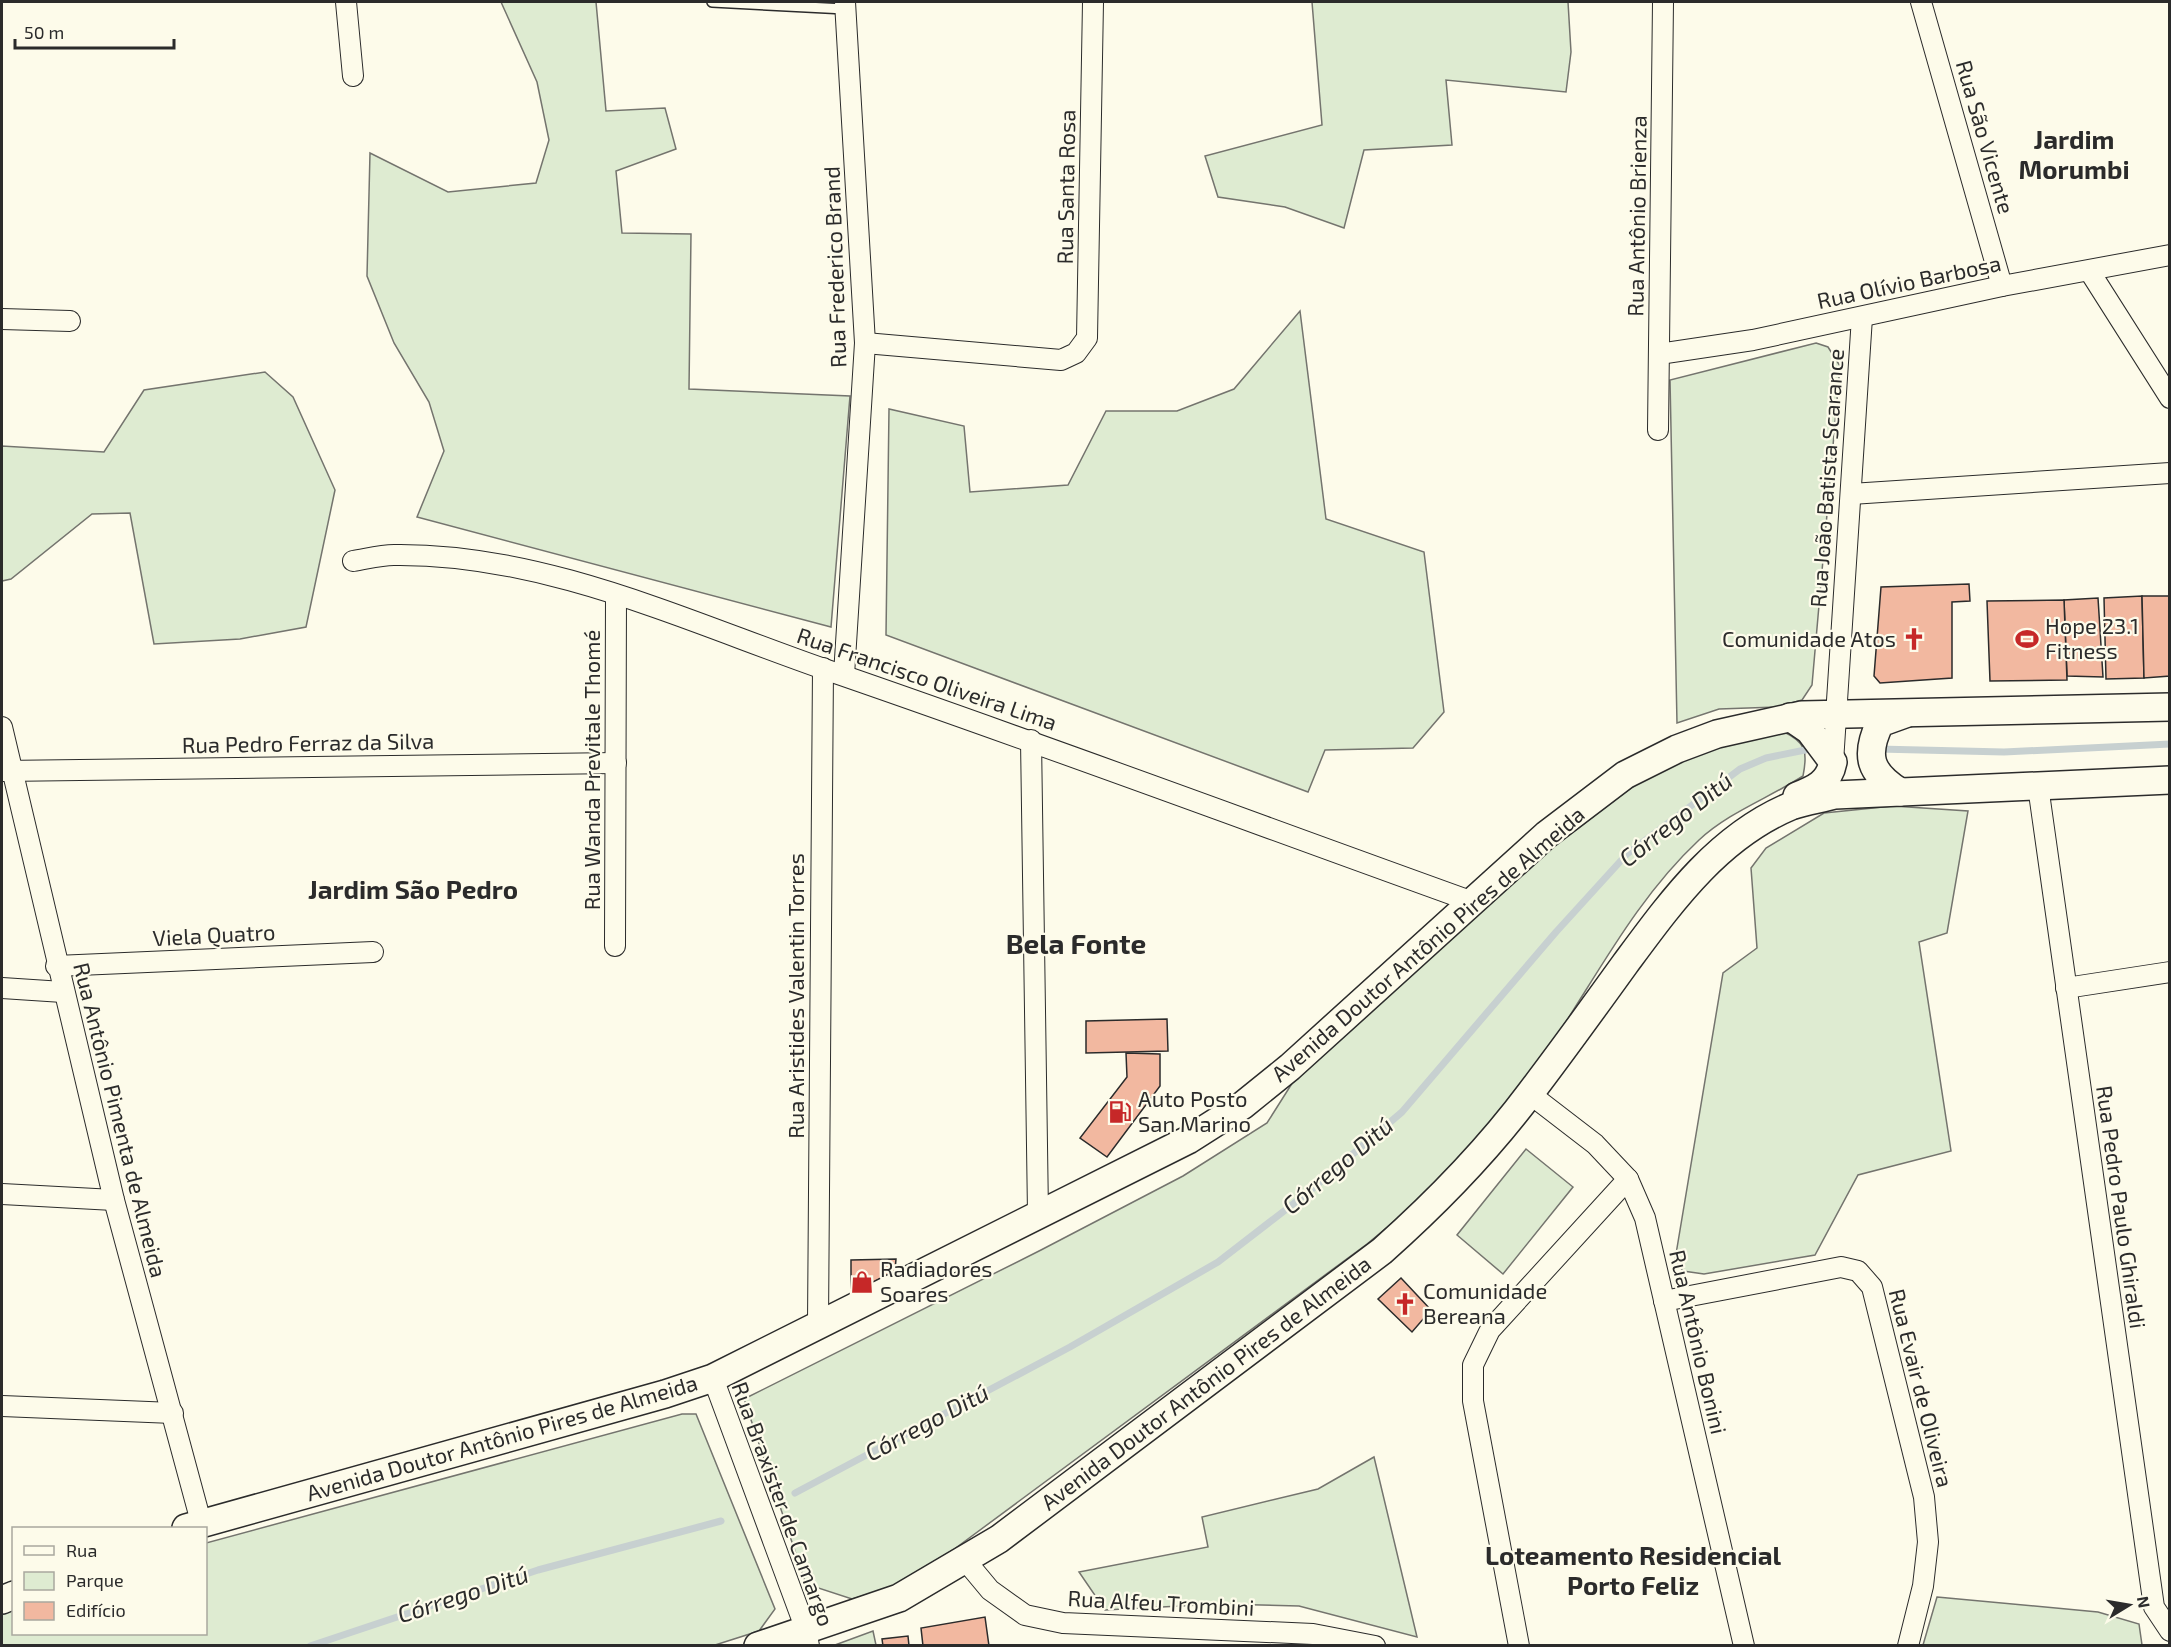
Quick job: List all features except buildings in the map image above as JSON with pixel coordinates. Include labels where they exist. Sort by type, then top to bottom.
[{"type":"main road","name":"Avenida Doutor Antônio Pires de Almeida","points":[[194,1526],[665,1394],[712,1378],[1188,1140],[1243,1105],[1290,1067],[1546,835],[1625,775],[1717,734],[1790,717],[1836,713],[2169,706]]},
{"type":"main road","points":[[1900,792],[1879,776],[1870,754],[1871,741],[1880,723],[1886,719],[1915,712]]},
{"type":"main road","points":[[1717,854],[1721,840],[1750,816],[1822,785],[1831,772],[1833,762],[1809,730],[1790,717]]},
{"type":"main road","name":"Avenida Doutor Antônio Pires de Almeida","points":[[758,1646],[807,1638],[899,1598],[999,1539],[1382,1251],[1455,1181],[1530,1094],[1667,907],[1706,862],[1747,831],[1791,806],[1835,795],[2169,780]]},
{"type":"street","points":[[346,2],[353,76]]},
{"type":"street","name":"Rua Santa Rosa","points":[[865,343],[1061,360],[1076,353],[1087,338],[1093,2]]},
{"type":"street","name":"Rua Antônio Brienza","points":[[1658,430],[1663,2]]},
{"type":"street","name":"Rua São Vicente","points":[[1921,2],[2002,286]]},
{"type":"street","name":"Rua Frederico Brand","points":[[844,675],[865,343],[845,5]]},
{"type":"street","name":"Rua Olívio Barbosa","points":[[1659,354],[1753,340],[2002,286],[2090,272],[2169,255]]},
{"type":"street","points":[[2090,272],[2169,398]]},
{"type":"street","name":"Rua João Batista Scarance","points":[[1833,762],[1862,317]]},
{"type":"street","points":[[2,319],[70,321]]},
{"type":"street","points":[[1851,494],[2169,473]]},
{"type":"street","name":"Rua Francisco Oliveira Lima","points":[[353,561],[392,555],[468,560],[527,570],[616,595],[1031,740],[1473,902]]},
{"type":"street","name":"Rua Wanda Previtale Thomé","points":[[615,946],[616,595]]},
{"type":"street","name":"Rua Aristides Valentin Torres","points":[[818,1323],[823,668]]},
{"type":"street","name":"Rua Antônio Pimenta de Almeida","points":[[2,727],[8,771],[114,1200],[173,1413],[194,1526]]},
{"type":"street","points":[[1031,740],[1038,1213]]},
{"type":"street","name":"Rua Pedro Ferraz da Silva","points":[[8,771],[616,763]]},
{"type":"street","name":"Rua Pedro Paulo Ghiraldi","points":[[2038,786],[2154,1607],[2169,1630]]},
{"type":"street","name":"Viela Quatro","points":[[56,966],[373,952]]},
{"type":"street","points":[[2066,987],[2169,972]]},
{"type":"street","points":[[2,988],[63,992]]},
{"type":"street","name":"Rua Antônio Bonini","points":[[1530,1094],[1595,1144],[1628,1179],[1645,1218],[1744,1646]]},
{"type":"street","points":[[1519,1646],[1473,1401],[1473,1365],[1490,1330],[1628,1179]]},
{"type":"street","points":[[2,1194],[114,1200]]},
{"type":"street","name":"Rua Evair de Oliveira","points":[[1664,1301],[1841,1267],[1858,1271],[1872,1287],[1924,1497],[1928,1542],[1923,1586],[1908,1646]]},
{"type":"street","name":"Rua Braxister de Camargo","points":[[712,1378],[807,1638]]},
{"type":"street","points":[[2,1406],[173,1413]]},
{"type":"street","name":"Rua Alfeu Trombini","points":[[965,1560],[990,1590],[1026,1615],[1063,1623],[1375,1646]]},
{"type":"lane","points":[[712,2],[845,5]]},
{"type":"green space","points":[[501,2],[596,2],[606,111],[665,108],[676,149],[616,171],[622,233],[691,234],[689,389],[850,396],[831,627],[417,517],[444,451],[429,402],[394,343],[367,276],[370,153],[448,192],[536,183],[549,140],[537,82]]},
{"type":"green space","points":[[1312,2],[1568,2],[1571,52],[1566,92],[1446,80],[1452,145],[1364,150],[1344,228],[1285,207],[1218,197],[1205,156],[1322,125]]},
{"type":"green space","points":[[1300,311],[1326,519],[1424,552],[1444,712],[1413,748],[1325,750],[1308,792],[886,635],[889,409],[964,426],[970,492],[1068,485],[1106,411],[1177,411],[1234,389]]},
{"type":"green space","points":[[1816,343],[1828,347],[1840,366],[1812,685],[1802,700],[1777,707],[1719,709],[1677,723],[1670,380]]},
{"type":"green space","points":[[265,372],[293,397],[335,490],[306,627],[240,639],[154,644],[130,513],[92,514],[11,579],[2,581],[2,446],[104,452],[144,390]]},
{"type":"green space","points":[[1782,731],[1801,743],[1805,754],[1803,776],[1723,821],[1699,840],[1672,867],[1626,928],[1522,1086],[1468,1150],[1410,1208],[1367,1244],[953,1550],[890,1589],[852,1599],[806,1584],[744,1399],[1183,1176],[1267,1123],[1303,1066],[1544,854],[1668,763],[1718,744]]},
{"type":"green space","points":[[1893,806],[1968,811],[1947,933],[1919,942],[1951,1151],[1858,1175],[1815,1255],[1704,1274],[1683,1271],[1675,1260],[1723,973],[1757,948],[1751,868],[1766,848],[1824,813]]},
{"type":"green space","points":[[1526,1149],[1573,1187],[1503,1274],[1457,1235]]},
{"type":"green space","points":[[682,1414],[696,1414],[775,1609],[759,1631],[712,1646],[2,1646],[2,1613],[12,1609],[12,1635],[207,1635],[207,1543]]},
{"type":"green space","points":[[1374,1457],[1417,1637],[1299,1606],[1218,1604],[1105,1610],[1079,1572],[1208,1547],[1202,1517],[1318,1489]]},
{"type":"green space","points":[[1937,1597],[2098,1612],[2139,1624],[2142,1645],[1923,1645]]},
{"type":"green space","points":[[873,1631],[876,1645],[835,1645]]},
{"type":"waterway","name":"Córrego Ditú","points":[[1878,749],[2004,752],[2170,744]]},
{"type":"waterway","name":"Córrego Ditú","points":[[795,1493],[1070,1347],[1218,1262],[1306,1194],[1402,1112],[1556,932],[1627,854],[1740,769],[1766,758],[1805,750]]},
{"type":"waterway","name":"Córrego Ditú","points":[[310,1646],[538,1570],[721,1521]]},
{"type":"place","name":"Comunidade Atos","points":[[1914,639]]},
{"type":"place","name":"Hope 23.1 Fitness","points":[[2027,639]]},
{"type":"place","name":"Auto Posto San Marino","points":[[1120,1112]]},
{"type":"place","name":"Radiadores Soares","points":[[862,1282]]},
{"type":"place","name":"Comunidade Bereana","points":[[1405,1304]]},
{"type":"district","name":"Jardim Morumbi","points":[[2074,155]]},
{"type":"district","name":"Jardim São Pedro","points":[[413,890]]},
{"type":"district","name":"Bela Fonte","points":[[1076,944]]},
{"type":"district","name":"Loteamento Residencial Porto Feliz","points":[[1633,1570]]}]
